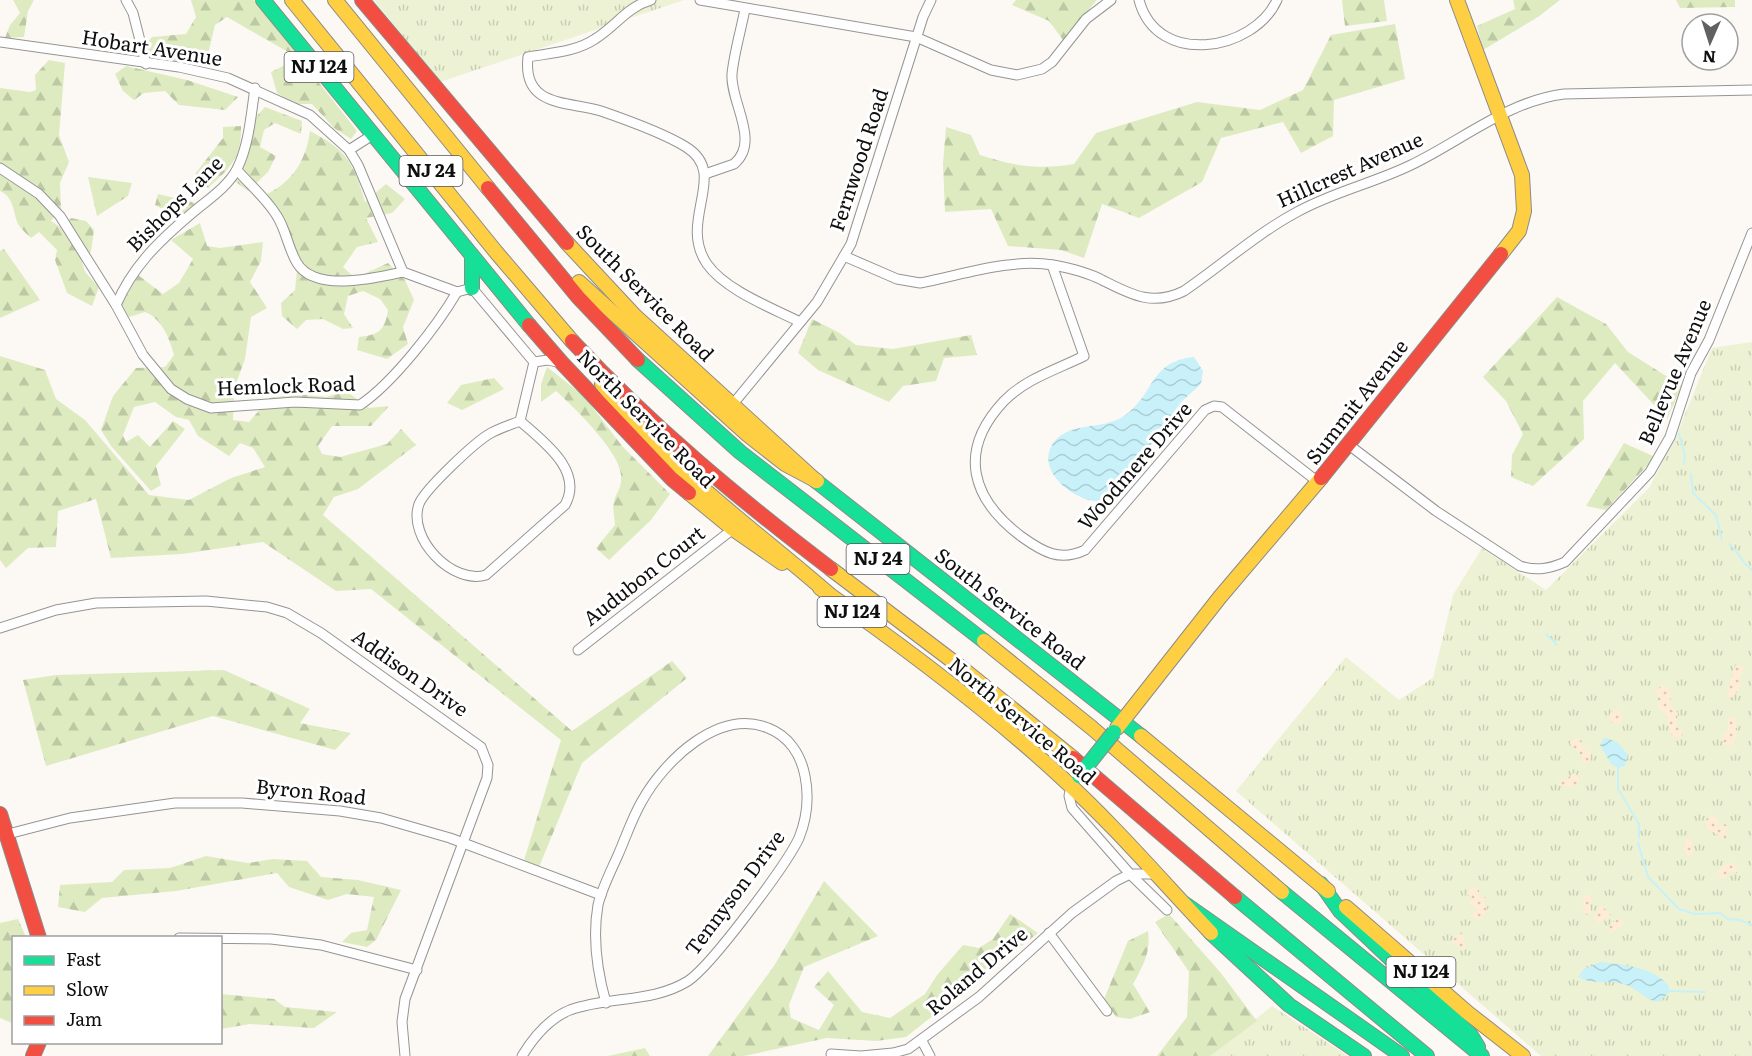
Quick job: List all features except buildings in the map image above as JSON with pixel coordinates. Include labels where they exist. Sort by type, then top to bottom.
[{"type":"main road","name":"North Service Road","points":[[264,0],[472,257],[562,363],[672,479],[733,529],[830,595],[924,664],[1029,748],[1075,781],[1185,904],[1246,968],[1290,1006],[1364,1056]]},
{"type":"main road","name":"NJ 24","points":[[291,0],[510,272],[614,385],[708,471],[1019,713],[1330,978],[1426,1056]]},
{"type":"main road","name":"NJ 24","points":[[335,0],[498,200],[613,336],[689,410],[774,480],[1039,684],[1350,952],[1482,1056]]},
{"type":"main road","name":"South Service Road","points":[[362,0],[600,281],[817,481],[1123,721],[1321,884],[1468,1013],[1523,1056]]},
{"type":"main road","name":"Summit Avenue","points":[[1075,781],[1220,597],[1318,483],[1519,231],[1524,212],[1522,175],[1457,0]]},
{"type":"main road","points":[[498,200],[598,301],[748,435],[784,464],[817,481]]},
{"type":"main road","points":[[472,257],[472,288]]},
{"type":"main road","points":[[572,342],[608,394],[643,437],[685,477],[796,565],[830,595]]},
{"type":"main road","points":[[0,814],[38,936]]},
{"type":"main road","points":[[1321,884],[1340,911],[1470,1034],[1482,1056]]},
{"type":"main road","points":[[1185,904],[1402,1056]]},
{"type":"street","points":[[126,0],[133,13],[146,64]]},
{"type":"street","points":[[651,0],[626,12],[594,40],[577,48],[528,57],[530,78],[546,99],[562,105],[604,112],[684,145],[698,157],[705,174],[705,186],[698,211],[696,232],[698,245],[707,264],[727,283],[800,322]]},
{"type":"street","points":[[700,0],[917,38],[991,70],[1017,75],[1029,73],[1052,62],[1086,19],[1111,0]]},
{"type":"street","name":"Fernwood Road","points":[[733,404],[817,302],[844,256],[863,212],[931,0]]},
{"type":"street","points":[[1140,0],[1148,22],[1160,34],[1170,41],[1198,46],[1233,37],[1247,30],[1273,10],[1277,0]]},
{"type":"street","points":[[705,174],[734,164],[744,148],[743,125],[732,76],[745,9]]},
{"type":"street","name":"Hobart Avenue","points":[[0,42],[204,71],[255,88],[310,115],[349,150]]},
{"type":"street","name":"Bishops Lane","points":[[116,305],[127,280],[146,255],[222,187],[237,170],[245,147],[255,88]]},
{"type":"street","name":"Hillcrest Avenue","points":[[844,256],[897,279],[920,283],[1001,266],[1052,265],[1086,273],[1134,296],[1166,298],[1184,291],[1279,222],[1297,212],[1411,165],[1500,116],[1536,100],[1564,94],[1752,90]]},
{"type":"street","points":[[374,134],[349,150],[358,165],[403,272]]},
{"type":"street","name":"Hemlock Road","points":[[0,168],[39,194],[60,216],[116,305],[143,355],[171,389],[187,399],[211,408],[295,402],[360,405],[378,392],[432,329],[457,292]]},
{"type":"street","points":[[237,170],[273,210],[298,266],[310,274],[326,279],[361,281],[403,272],[457,292],[472,288],[534,362]]},
{"type":"street","name":"Bellevue Avenue","points":[[1349,444],[1436,511],[1520,566],[1533,570],[1551,568],[1565,562],[1650,472],[1661,455],[1691,373],[1709,340],[1752,232]]},
{"type":"street","name":"Woodmere Drive","points":[[1052,265],[1084,356],[1021,387],[996,410],[984,427],[976,459],[978,483],[988,505],[1004,523],[1049,554],[1069,556],[1085,550],[1205,410],[1214,406],[1222,407],[1318,483]]},
{"type":"street","points":[[534,362],[548,360],[562,363]]},
{"type":"street","points":[[520,421],[534,362]]},
{"type":"street","points":[[520,421],[569,471],[572,480],[571,496],[565,505],[486,575],[474,577],[459,574],[439,559],[424,540],[417,522],[419,504],[432,485],[489,434],[520,421]]},
{"type":"street","name":"Audubon Court","points":[[578,650],[733,529]]},
{"type":"street","name":"Addison Drive","points":[[0,628],[56,610],[96,603],[206,601],[248,604],[287,613],[321,633],[481,747],[488,765],[487,778],[465,844],[405,999],[402,1022],[405,1056]]},
{"type":"street","name":"Tennyson Drive","points":[[522,1056],[542,1030],[570,1010],[659,993],[690,980],[726,940],[794,848],[807,807],[807,785],[802,764],[794,747],[773,730],[747,723],[721,726],[692,745],[653,784],[642,800],[601,895],[595,945],[600,983],[606,1003]]},
{"type":"street","points":[[1075,781],[1069,796],[1072,808],[1130,874],[1167,910]]},
{"type":"street","name":"Byron Road","points":[[8,834],[70,818],[175,802],[242,803],[360,814],[465,844],[601,895]]},
{"type":"street","points":[[1130,874],[1158,874]]},
{"type":"street","name":"Roland Drive","points":[[831,1054],[861,1056],[893,1053],[922,1041],[979,997],[1049,933],[1107,887],[1130,874]]},
{"type":"street","points":[[1049,933],[1107,1011]]},
{"type":"street","points":[[222,938],[271,939],[321,945],[417,970]]},
{"type":"street","points":[[922,1041],[930,1056]]},
{"type":"green space","points":[[13,0],[34,0],[28,11],[24,37],[5,38],[10,25],[20,13]]},
{"type":"green space","points":[[191,0],[254,0],[357,131],[351,139],[334,128],[312,104],[294,104],[277,93],[271,72],[285,65],[288,52],[227,17],[215,25],[206,63],[187,64],[149,54],[147,43],[152,37],[186,34],[196,17]]},
{"type":"green space","points":[[374,0],[684,0],[440,82]]},
{"type":"green space","points":[[1016,0],[1097,0],[1063,40],[1049,21],[1012,5]]},
{"type":"green space","points":[[1342,0],[1384,0],[1387,21],[1345,26]]},
{"type":"green space","points":[[1513,0],[1560,0],[1538,17],[1483,50],[1477,26],[1515,9]]},
{"type":"green space","points":[[1676,0],[1735,0],[1735,7],[1680,8]]},
{"type":"green space","points":[[1395,24],[1405,79],[1334,100],[1333,136],[1301,153],[1283,122],[1221,138],[1202,182],[1139,218],[1102,204],[1084,258],[1061,250],[1008,246],[991,209],[945,212],[943,164],[946,127],[971,135],[980,155],[992,159],[1038,167],[1074,164],[1096,133],[1197,102],[1260,110],[1303,90],[1331,35]]},
{"type":"green space","points":[[49,60],[65,63],[59,135],[69,162],[60,183],[61,208],[51,221],[62,228],[71,218],[86,221],[94,230],[91,252],[81,259],[85,272],[99,287],[92,306],[67,293],[55,260],[57,250],[39,232],[31,238],[22,230],[11,201],[0,191],[0,88],[30,92],[36,90],[35,75]]},
{"type":"green space","points":[[126,66],[187,80],[238,97],[225,110],[179,105],[165,91],[144,93],[134,100],[123,91],[115,74]]},
{"type":"green space","points":[[265,107],[302,121],[301,134],[275,123],[264,130],[260,147],[276,156],[268,172],[248,191],[233,180],[254,119]]},
{"type":"green space","points":[[241,126],[239,146],[233,162],[208,188],[195,174],[223,138],[223,127]]},
{"type":"green space","points":[[310,131],[333,145],[347,159],[353,167],[365,202],[386,184],[405,199],[392,213],[366,218],[378,242],[357,247],[343,267],[355,278],[388,263],[405,280],[414,300],[403,327],[408,344],[387,359],[357,350],[359,337],[372,335],[383,327],[388,310],[380,299],[363,291],[348,296],[344,314],[353,328],[343,329],[323,319],[306,320],[297,329],[282,316],[281,303],[295,290],[298,260],[265,195],[283,184],[296,169],[305,151]]},
{"type":"green space","points":[[88,177],[132,183],[128,196],[97,216]]},
{"type":"green space","points":[[158,194],[196,203],[182,215],[171,214],[155,205]]},
{"type":"green space","points":[[200,223],[207,246],[220,248],[263,242],[261,261],[250,282],[267,308],[251,317],[245,359],[234,389],[233,420],[249,422],[270,398],[297,394],[326,397],[346,391],[369,408],[389,406],[371,426],[332,426],[318,446],[322,454],[340,457],[387,444],[401,429],[416,445],[358,489],[334,497],[323,515],[572,731],[672,661],[687,678],[582,763],[539,867],[524,860],[561,740],[371,589],[336,591],[263,542],[182,554],[111,558],[96,499],[58,511],[56,547],[28,548],[6,568],[0,560],[0,356],[45,370],[56,399],[85,420],[149,495],[189,500],[231,478],[265,467],[253,448],[240,443],[229,456],[198,436],[189,420],[176,417],[155,402],[134,407],[123,435],[126,442],[138,435],[150,447],[173,421],[185,429],[156,466],[161,485],[151,491],[111,446],[101,430],[113,396],[136,368],[165,367],[174,355],[167,335],[156,319],[145,312],[129,317],[121,305],[138,275],[163,294],[179,283],[193,259],[171,240]]},
{"type":"green space","points":[[4,249],[40,300],[0,318],[0,251]]},
{"type":"green space","points":[[1557,297],[1606,324],[1628,352],[1682,386],[1667,419],[1615,363],[1583,401],[1584,439],[1533,486],[1511,477],[1512,455],[1523,434],[1506,401],[1483,377]]},
{"type":"green space","points":[[812,319],[838,332],[856,345],[893,349],[971,335],[977,355],[944,358],[936,381],[903,386],[889,402],[818,370],[798,353]]},
{"type":"green space","points":[[1752,342],[1752,1056],[1541,1056],[1236,791],[1346,657],[1399,700],[1433,678],[1453,595],[1482,548],[1546,590],[1649,488],[1675,439],[1712,348]]},
{"type":"green space","points":[[547,367],[584,396],[622,446],[670,494],[651,520],[609,560],[596,548],[615,525],[613,504],[620,487],[619,465],[595,430],[556,391],[541,402],[541,384]]},
{"type":"green space","points":[[494,378],[504,389],[462,410],[447,403],[461,385]]},
{"type":"green space","points":[[1624,443],[1655,457],[1606,510],[1586,506]]},
{"type":"green space","points":[[224,670],[310,709],[300,723],[351,733],[335,750],[213,716],[46,766],[23,680],[56,675]]},
{"type":"green space","points":[[206,856],[248,863],[273,859],[307,861],[321,877],[358,880],[401,890],[376,940],[367,947],[342,942],[351,933],[367,930],[374,897],[347,894],[328,900],[289,887],[277,873],[176,891],[102,898],[85,912],[58,907],[60,885],[112,882],[124,870],[170,868]]},
{"type":"green space","points":[[824,881],[878,936],[804,967],[789,1005],[791,1018],[819,1030],[834,1005],[814,987],[828,971],[862,1012],[890,1018],[925,994],[937,975],[963,945],[979,948],[993,939],[1010,914],[1038,933],[906,1037],[876,1041],[827,1038],[744,1056],[708,1056],[774,966]]},
{"type":"green space","points":[[1169,914],[1220,972],[1257,1021],[1210,1056],[1157,1056],[1187,1017],[1189,972],[1155,922]]},
{"type":"green space","points":[[18,919],[26,936],[12,936],[12,1023],[0,1018],[0,923]]},
{"type":"green space","points":[[1148,931],[1147,952],[1133,984],[1150,1012],[1130,1019],[1116,1017],[1104,999],[1128,941]]},
{"type":"green space","points":[[222,994],[274,999],[285,1007],[337,1012],[314,1028],[250,1024],[222,1029]]},
{"type":"green space","points":[[1272,1006],[1348,1056],[1210,1056]]},
{"type":"green space","points":[[645,1048],[650,1056],[608,1056]]},
{"type":"sand","points":[[1736,664],[1745,667],[1740,675],[1741,688],[1730,699],[1726,693]]},
{"type":"sand","points":[[1661,686],[1667,686],[1671,691],[1670,705],[1678,713],[1676,724],[1683,734],[1679,739],[1671,734],[1665,713],[1658,708],[1658,697],[1655,691]]},
{"type":"sand","points":[[1616,710],[1621,712],[1623,717],[1621,722],[1616,724],[1611,722],[1609,717],[1611,712]]},
{"type":"sand","points":[[1733,717],[1737,734],[1733,745],[1728,747],[1721,740],[1728,728],[1727,718]]},
{"type":"sand","points":[[1577,738],[1582,741],[1582,748],[1590,752],[1591,758],[1587,764],[1582,763],[1583,757],[1570,744],[1571,740]]},
{"type":"sand","points":[[1574,773],[1580,777],[1577,786],[1559,786],[1558,780],[1565,780]]},
{"type":"sand","points":[[1711,814],[1717,818],[1717,827],[1725,824],[1728,826],[1725,833],[1727,839],[1721,839],[1716,833],[1709,831],[1705,821]]},
{"type":"sand","points":[[1686,837],[1692,839],[1693,853],[1688,857],[1684,849]]},
{"type":"sand","points":[[1733,863],[1737,866],[1737,873],[1728,871],[1726,878],[1720,878],[1718,871],[1725,864]]},
{"type":"sand","points":[[1476,887],[1479,889],[1479,897],[1489,898],[1483,902],[1488,910],[1479,920],[1470,917],[1478,909],[1470,905],[1471,897],[1467,894],[1469,890]]},
{"type":"sand","points":[[1588,894],[1594,899],[1590,905],[1591,913],[1586,915],[1582,908],[1584,896]]},
{"type":"sand","points":[[1600,905],[1611,914],[1608,919],[1597,923],[1593,919]]},
{"type":"sand","points":[[1617,919],[1623,919],[1623,925],[1610,934],[1609,925]]},
{"type":"sand","points":[[1462,932],[1466,947],[1463,949],[1451,941]]},
{"type":"water","points":[[1194,357],[1203,371],[1201,384],[1181,402],[1121,488],[1102,501],[1089,500],[1069,491],[1049,466],[1048,456],[1057,439],[1074,429],[1115,421],[1124,416],[1134,408],[1160,372],[1168,365]]},
{"type":"water","points":[[1605,737],[1618,743],[1628,755],[1625,766],[1618,768],[1611,764],[1600,745]]},
{"type":"water","points":[[1600,962],[1647,971],[1669,986],[1668,994],[1658,1002],[1624,984],[1589,981],[1578,977],[1584,969]]},
{"type":"waterway","points":[[1679,434],[1685,455],[1684,464]]},
{"type":"waterway","points":[[1691,474],[1693,493],[1716,515],[1722,539]]},
{"type":"waterway","points":[[1729,544],[1752,570]]},
{"type":"waterway","points":[[1546,634],[1557,645]]},
{"type":"waterway","points":[[1618,767],[1618,789],[1639,824],[1639,838]]},
{"type":"waterway","points":[[1638,843],[1648,877],[1679,909],[1695,914],[1720,913],[1728,919],[1740,920],[1752,925]]},
{"type":"waterway","points":[[1669,991],[1705,992]]},
{"type":"traffic: fast","points":[[263,0],[529,325]]},
{"type":"traffic: fast","points":[[472,257],[472,288]]},
{"type":"traffic: fast","points":[[638,360],[740,452],[984,641]]},
{"type":"traffic: fast","points":[[816,481],[1141,736]]},
{"type":"traffic: fast","points":[[1079,776],[1114,732]]},
{"type":"traffic: fast","points":[[1321,884],[1340,911],[1470,1034],[1478,1047]]},
{"type":"traffic: fast","points":[[1282,892],[1482,1056]]},
{"type":"traffic: fast","points":[[1235,897],[1427,1056]]},
{"type":"traffic: fast","points":[[1185,904],[1402,1056]]},
{"type":"traffic: fast","points":[[1211,933],[1289,1005],[1364,1056]]},
{"type":"traffic: slow","points":[[292,0],[496,252],[572,341]]},
{"type":"traffic: slow","points":[[335,0],[488,188]]},
{"type":"traffic: slow","points":[[1457,0],[1522,175],[1524,211],[1519,231],[1501,254]]},
{"type":"traffic: slow","points":[[567,243],[635,316],[816,481]]},
{"type":"traffic: slow","points":[[579,282],[748,435],[785,464],[817,481]]},
{"type":"traffic: slow","points":[[602,384],[627,414],[681,469],[830,595]]},
{"type":"traffic: slow","points":[[1117,728],[1220,597],[1321,478]]},
{"type":"traffic: slow","points":[[689,493],[733,529],[782,563]]},
{"type":"traffic: slow","points":[[831,569],[963,669],[1073,758]]},
{"type":"traffic: slow","points":[[820,588],[943,678],[1032,750],[1099,814],[1211,933]]},
{"type":"traffic: slow","points":[[984,641],[1092,728],[1282,892]]},
{"type":"traffic: slow","points":[[1141,736],[1328,891]]},
{"type":"traffic: slow","points":[[1346,907],[1468,1013],[1523,1056]]},
{"type":"traffic: jam","points":[[362,0],[567,243]]},
{"type":"traffic: jam","points":[[488,188],[578,297],[638,360]]},
{"type":"traffic: jam","points":[[1321,478],[1501,254]]},
{"type":"traffic: jam","points":[[529,325],[672,479],[689,493]]},
{"type":"traffic: jam","points":[[572,341],[664,432],[763,516],[831,569]]},
{"type":"traffic: jam","points":[[1073,758],[1235,897]]},
{"type":"traffic: jam","points":[[0,814],[38,936]]},
{"type":"traffic: jam","points":[[33,1056],[38,1044]]}]
